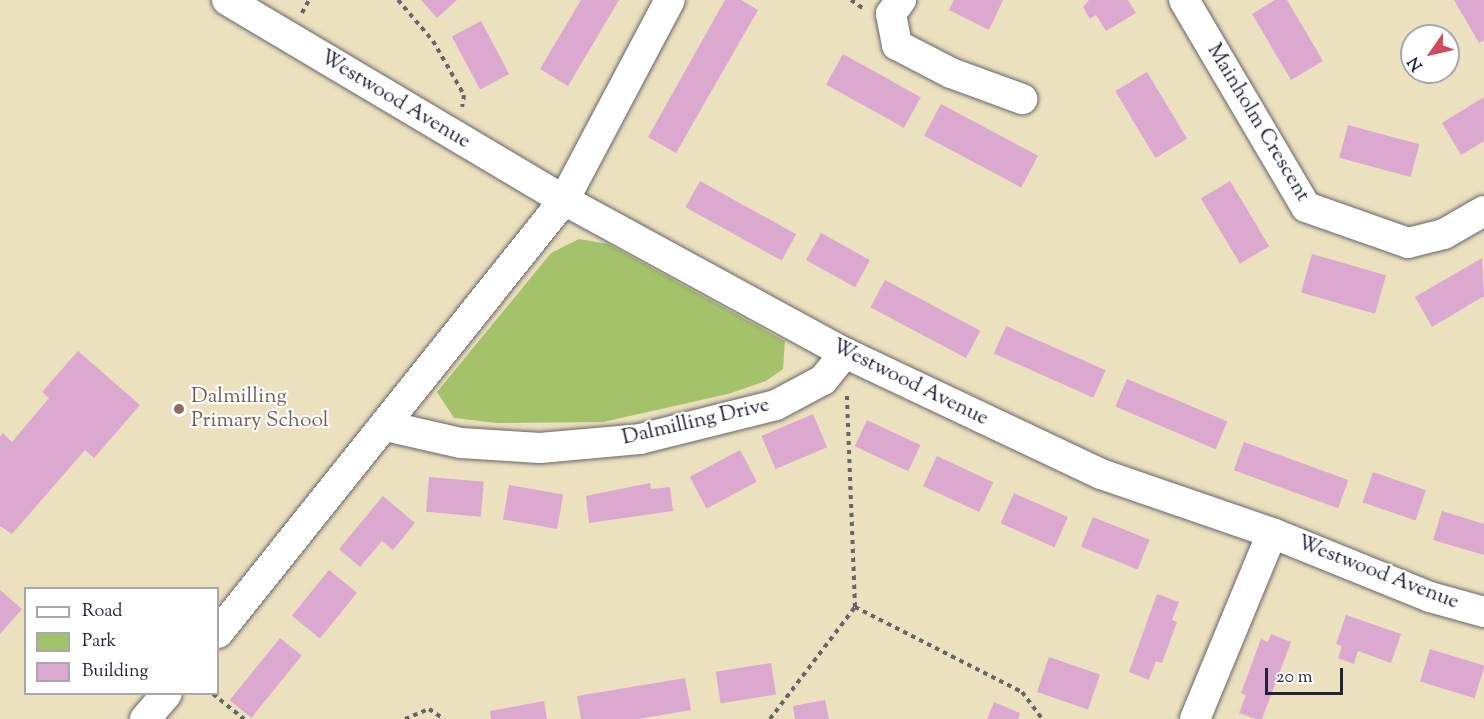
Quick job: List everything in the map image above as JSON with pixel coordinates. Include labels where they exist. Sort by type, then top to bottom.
[{"type":"street","name":"Westwood Avenue","points":[[227,0],[564,200],[845,353],[1101,474],[1272,533],[1430,597],[1484,612]]},
{"type":"street","points":[[219,632],[386,426],[564,200],[670,0]]},
{"type":"street","points":[[901,0],[891,14],[897,45],[951,73],[1022,99]]},
{"type":"street","name":"Mainholm Crescent","points":[[1184,0],[1306,207],[1408,243],[1444,234],[1484,211]]},
{"type":"street","name":"Dalmilling Drive","points":[[386,426],[460,442],[540,448],[640,439],[776,405],[823,380],[845,353]]},
{"type":"street","name":"Westwood Avenue","points":[[1195,719],[1272,533]]},
{"type":"street","points":[[145,719],[165,695]]},
{"type":"path","points":[[398,0],[433,41],[464,95],[459,138]]},
{"type":"path","points":[[770,719],[855,607],[845,353]]},
{"type":"path","points":[[855,607],[1022,692],[1042,719]]},
{"type":"path","points":[[215,695],[244,719]]},
{"type":"path","points":[[405,719],[429,709],[444,719]]},
{"type":"green space","points":[[579,239],[608,244],[785,341],[783,369],[766,381],[728,394],[603,422],[497,423],[454,418],[437,392],[551,253]]},
{"type":"building","points":[[421,0],[457,0],[437,18]]},
{"type":"building","points":[[581,0],[619,0],[568,86],[540,69]]},
{"type":"building","points":[[725,0],[741,0],[758,10],[676,153],[648,137]]},
{"type":"building","points":[[954,0],[1003,0],[989,30],[949,10]]},
{"type":"building","points":[[1089,0],[1128,0],[1136,13],[1106,31],[1096,15],[1090,19],[1083,7]]},
{"type":"building","points":[[1275,0],[1287,0],[1323,61],[1291,80],[1252,14]]},
{"type":"building","points":[[1454,0],[1484,0],[1484,40],[1479,43]]},
{"type":"building","points":[[481,21],[509,74],[480,89],[452,36]]},
{"type":"building","points":[[843,54],[921,97],[904,128],[826,85]]},
{"type":"building","points":[[1147,72],[1187,139],[1155,158],[1115,91]]},
{"type":"building","points":[[1484,97],[1484,141],[1461,155],[1442,123]]},
{"type":"building","points":[[941,104],[1038,156],[1021,187],[924,136]]},
{"type":"building","points":[[1348,125],[1419,144],[1411,177],[1339,158]]},
{"type":"building","points":[[700,181],[796,234],[782,261],[685,207]]},
{"type":"building","points":[[1230,181],[1269,246],[1240,264],[1201,199]]},
{"type":"building","points":[[821,233],[870,260],[855,287],[806,260]]},
{"type":"building","points":[[1312,254],[1386,275],[1375,314],[1301,292]]},
{"type":"building","points":[[1482,258],[1484,296],[1432,327],[1415,297]]},
{"type":"building","points":[[885,280],[980,331],[966,358],[870,307]]},
{"type":"building","points":[[1006,326],[1106,370],[1093,398],[994,353]]},
{"type":"building","points":[[78,351],[140,405],[94,458],[85,450],[12,534],[0,526],[0,436],[3,433],[12,442],[49,398],[42,392]]},
{"type":"building","points":[[1127,379],[1227,422],[1216,449],[1115,407]]},
{"type":"building","points":[[813,414],[827,447],[776,469],[761,436]]},
{"type":"building","points":[[867,420],[920,445],[908,471],[855,446]]},
{"type":"building","points":[[1244,442],[1348,480],[1338,508],[1234,470]]},
{"type":"building","points":[[740,450],[757,482],[707,509],[690,477]]},
{"type":"building","points":[[937,456],[993,482],[979,512],[923,486]]},
{"type":"building","points":[[1373,472],[1426,490],[1416,520],[1363,502]]},
{"type":"building","points":[[429,477],[484,482],[481,517],[426,512]]},
{"type":"building","points":[[650,483],[651,489],[670,487],[673,511],[589,523],[586,496]]},
{"type":"building","points":[[509,485],[563,495],[557,529],[503,519]]},
{"type":"building","points":[[1014,493],[1068,517],[1054,547],[1001,523]]},
{"type":"building","points":[[383,496],[415,523],[393,550],[382,541],[360,567],[339,549]]},
{"type":"building","points":[[1442,511],[1484,524],[1484,555],[1433,540]]},
{"type":"building","points":[[1093,517],[1150,540],[1138,570],[1081,547]]},
{"type":"building","points":[[329,570],[357,593],[320,639],[292,616]]},
{"type":"building","points":[[0,590],[22,609],[0,634]]},
{"type":"building","points":[[1157,594],[1179,602],[1172,620],[1177,622],[1162,663],[1156,661],[1149,680],[1129,672]]},
{"type":"building","points":[[1346,615],[1401,634],[1391,663],[1358,651],[1354,664],[1338,658],[1342,646],[1336,644]]},
{"type":"building","points":[[1271,634],[1291,642],[1262,719],[1256,719],[1239,713],[1246,695],[1241,693],[1261,639],[1268,642]]},
{"type":"building","points":[[280,638],[302,656],[251,718],[230,700]]},
{"type":"building","points":[[1430,649],[1484,666],[1475,698],[1420,682]]},
{"type":"building","points":[[1049,657],[1100,675],[1088,710],[1037,692]]},
{"type":"building","points":[[771,663],[776,695],[721,703],[716,672]]},
{"type":"building","points":[[685,678],[691,710],[638,719],[581,719],[577,696]]},
{"type":"building","points":[[825,700],[829,719],[795,719],[793,706]]},
{"type":"building","points":[[544,701],[547,719],[491,719],[490,711]]},
{"type":"building","points":[[994,702],[1020,713],[1018,719],[987,719]]},
{"type":"place","name":"Dalmilling Primary School","points":[[179,409]]}]
